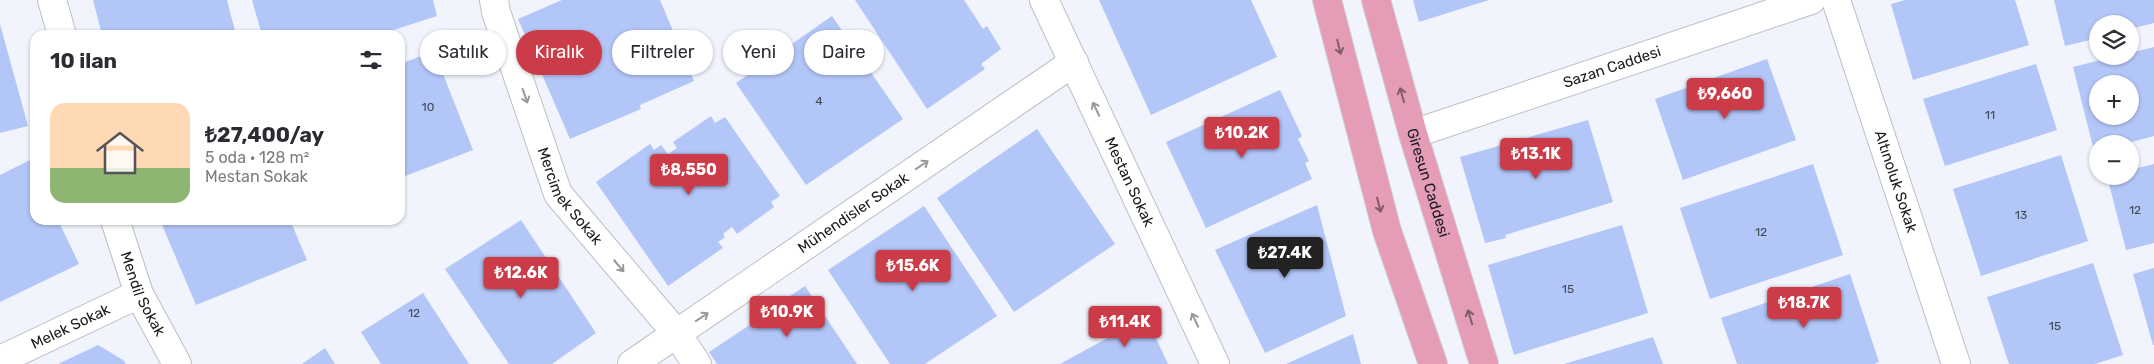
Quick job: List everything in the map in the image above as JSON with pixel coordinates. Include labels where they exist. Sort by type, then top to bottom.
[{"type":"main road","points":[[1327,0],[1386,231],[1433,364]]},
{"type":"main road","name":"Giresun Caddesi","points":[[1376,0],[1413,134],[1484,364]]},
{"type":"street","points":[[52,0],[61,30]]},
{"type":"street","name":"Mercimek Sokak","points":[[494,0],[558,194],[676,334],[697,364]]},
{"type":"street","name":"Mestan Sokak","points":[[1044,0],[1215,364]]},
{"type":"street","name":"Sazan Caddesi","points":[[1413,134],[1811,0]]},
{"type":"street","name":"Altınoluk Sokak","points":[[1836,0],[1956,364]]},
{"type":"street","name":"Mühendisler Sokak","points":[[632,364],[1074,62]]},
{"type":"street","name":"Mendil Sokak","points":[[118,225],[139,294],[177,364]]},
{"type":"street","name":"Melek Sokak","points":[[0,360],[139,294]]},
{"type":"building","points":[[93,0],[227,0],[235,30],[101,30]]},
{"type":"building","points":[[252,0],[433,0],[437,16],[394,30],[261,30]]},
{"type":"building","points":[[562,0],[660,0],[673,30],[612,30],[612,75],[691,75],[694,81],[640,105],[641,109],[570,139],[542,75],[602,75],[602,30],[523,30],[518,19]]},
{"type":"building","points":[[855,0],[964,0],[983,29],[987,26],[1001,49],[981,64],[985,69],[927,109],[884,44],[884,30],[875,30]]},
{"type":"building","points":[[1099,0],[1251,0],[1277,57],[1151,115]]},
{"type":"building","points":[[1413,0],[1489,0],[1419,22]]},
{"type":"building","points":[[1905,0],[2015,0],[2029,45],[1913,80],[1891,4]]},
{"type":"building","points":[[2054,0],[2154,0],[2154,23],[2139,27],[2139,15],[2089,15],[2089,40],[2065,46]]},
{"type":"building","points":[[832,16],[842,30],[812,30]]},
{"type":"building","points":[[0,24],[28,126],[0,133]]},
{"type":"building","points":[[804,36],[804,75],[873,75],[903,119],[806,185],[736,83],[747,75],[794,75],[794,43]]},
{"type":"building","points":[[2154,47],[2154,136],[2139,140],[2139,135],[2090,135],[2073,67],[2089,63],[2089,65],[2139,65],[2139,51]]},
{"type":"building","points":[[420,56],[420,75],[443,75],[473,150],[405,176],[405,62]]},
{"type":"building","points":[[1767,59],[1796,140],[1683,180],[1655,99]]},
{"type":"building","points":[[2036,64],[2057,130],[1945,166],[1923,99]]},
{"type":"building","points":[[1280,90],[1302,136],[1298,139],[1309,161],[1305,163],[1312,179],[1206,228],[1166,142]]},
{"type":"building","points":[[711,116],[715,123],[725,117],[780,196],[771,202],[774,207],[737,234],[732,227],[723,234],[725,237],[718,242],[723,248],[668,286],[596,182],[650,144],[654,150],[661,145],[668,154],[677,148],[673,142]]},
{"type":"building","points":[[1588,120],[1613,202],[1505,235],[1506,238],[1485,243],[1460,157]]},
{"type":"building","points":[[1037,129],[1115,244],[1014,312],[937,198]]},
{"type":"building","points":[[2061,155],[2088,241],[1981,276],[1953,189]]},
{"type":"building","points":[[30,160],[30,225],[60,225],[79,264],[0,302],[0,175]]},
{"type":"building","points":[[1813,164],[1843,255],[1710,299],[1680,208]]},
{"type":"building","points":[[2154,164],[2154,243],[2126,250],[2109,185],[2139,185],[2139,168]]},
{"type":"building","points":[[1317,205],[1346,316],[1265,353],[1215,250]]},
{"type":"building","points":[[924,206],[997,316],[925,364],[890,364],[828,270]]},
{"type":"building","points":[[521,220],[596,333],[552,364],[509,364],[445,269]]},
{"type":"building","points":[[162,225],[292,225],[307,260],[196,305]]},
{"type":"building","points":[[1622,225],[1648,313],[1514,355],[1488,265]]},
{"type":"building","points":[[2093,263],[2123,355],[2095,364],[2009,364],[1987,297]]},
{"type":"building","points":[[2154,268],[2154,345],[2153,345],[2133,274]]},
{"type":"building","points":[[1850,274],[1879,362],[1874,364],[1737,364],[1721,318]]},
{"type":"building","points":[[805,286],[857,364],[717,364],[709,352],[751,324],[755,329],[773,318],[768,311]]},
{"type":"building","points":[[423,293],[469,364],[381,364],[361,332]]},
{"type":"building","points":[[1146,317],[1168,364],[1060,364]]},
{"type":"building","points":[[1353,334],[1361,364],[1286,364]]},
{"type":"building","points":[[1653,337],[1663,364],[1564,364]]},
{"type":"building","points":[[98,345],[123,360],[126,364],[58,364]]},
{"type":"building","points":[[325,348],[335,364],[302,364]]}]
